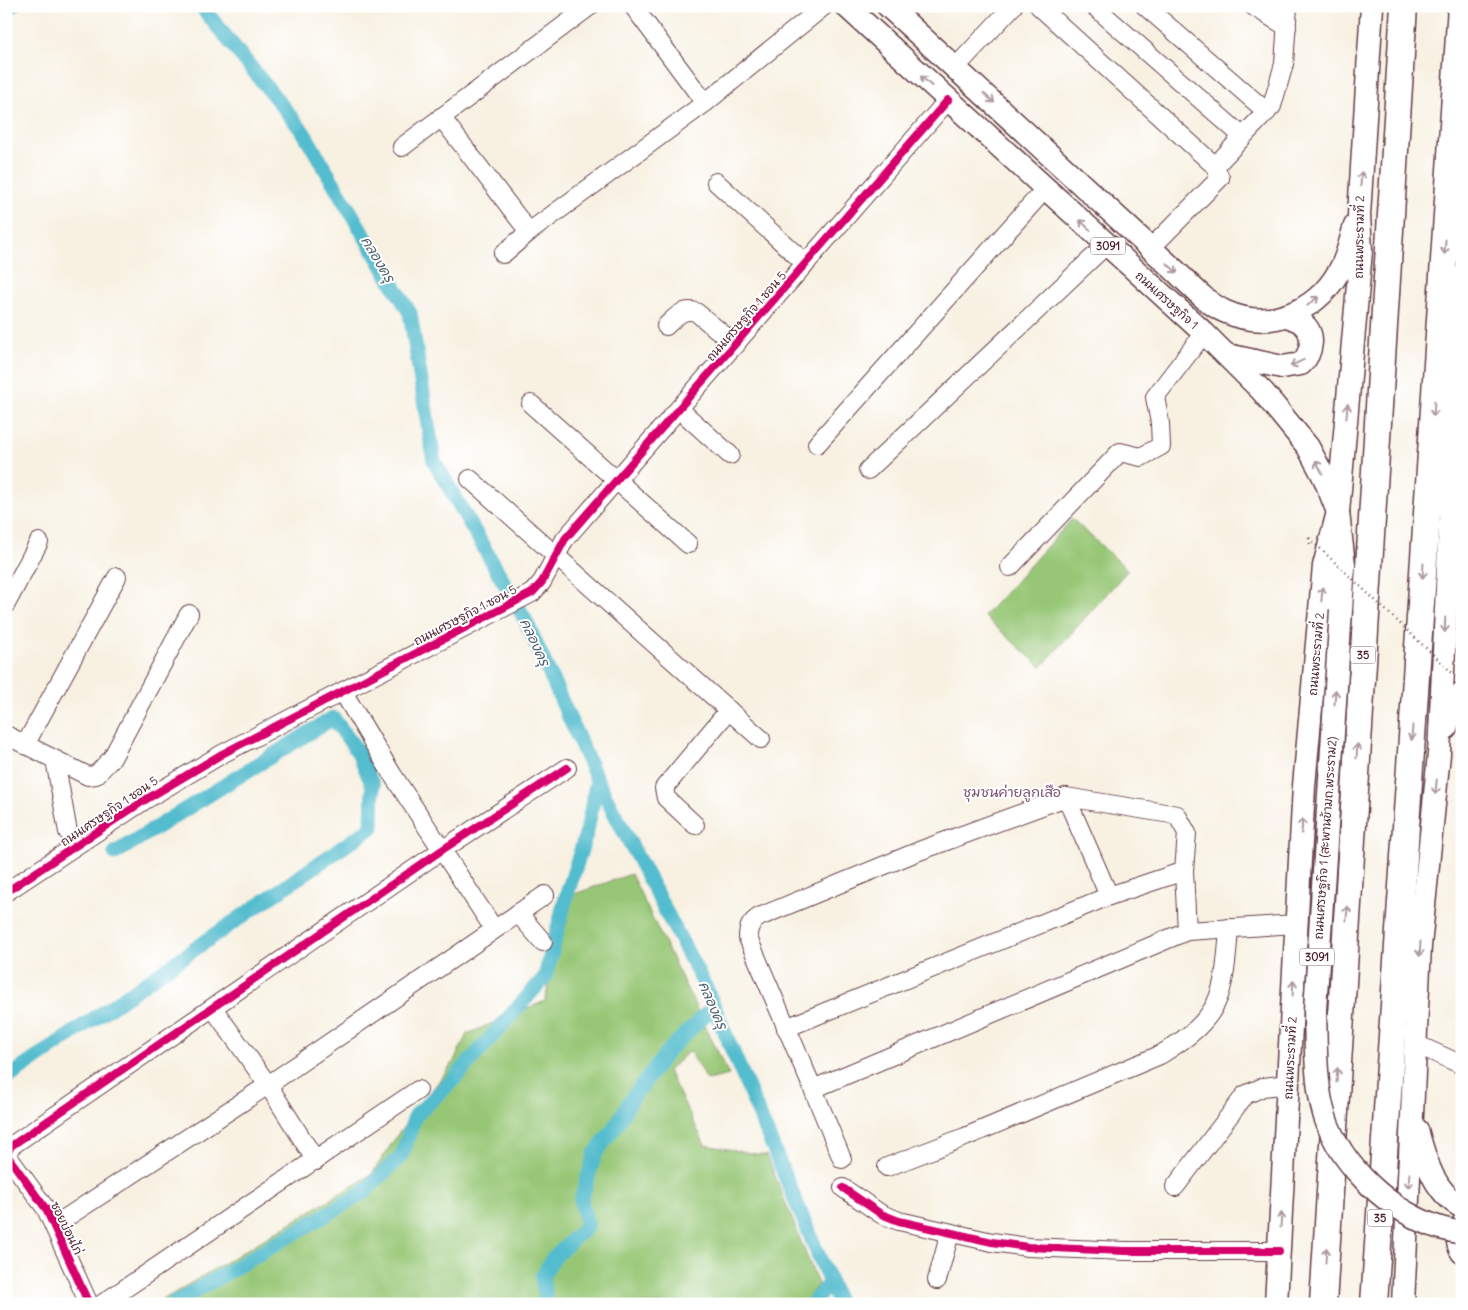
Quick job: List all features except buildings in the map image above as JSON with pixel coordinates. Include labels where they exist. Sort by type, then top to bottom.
[{"type":"highway","name":"35","points":[[1323,1304],[1404,6]]},
{"type":"highway","name":"35","points":[[1374,1304],[1461,6]]},
{"type":"main road","name":"3091","points":[[888,6],[1151,248],[1214,305],[1226,312],[1261,319],[1287,316],[1300,312],[1318,298],[1339,273],[1359,215]]},
{"type":"main road","name":"ถนนพระรามที่ 2","points":[[1276,1304],[1304,786],[1324,566],[1338,512],[1361,251],[1359,215],[1372,6]]},
{"type":"main road","name":"ถนนเศรษฐกิจ 1","points":[[850,9],[871,31],[1204,333],[1264,392],[1308,447],[1324,477],[1338,512],[1344,565],[1341,610]]},
{"type":"main road","points":[[1462,277],[1454,419],[1462,442]]},
{"type":"main road","points":[[1226,356],[1282,367],[1301,364],[1309,350],[1310,334],[1302,323],[1287,316]]},
{"type":"main road","name":"35","points":[[1403,1304],[1420,946],[1439,754],[1454,419]]},
{"type":"main road","name":"ถนนเศรษฐกิจ 1 (สะพานข้ามถ.พระราม2)","points":[[1341,610],[1314,1010],[1316,1064],[1322,1107],[1336,1142],[1353,1167],[1370,1186],[1399,1208],[1432,1225],[1462,1233]]},
{"type":"main road","points":[[1439,754],[1454,704],[1462,692]]},
{"type":"main road","points":[[1412,1112],[1437,1185],[1447,1196],[1462,1207]]},
{"type":"main road","points":[[1462,1225],[1457,1235],[1458,1247],[1462,1252]]},
{"type":"street","points":[[402,147],[590,6]]},
{"type":"street","points":[[633,6],[705,103]]},
{"type":"street","points":[[503,254],[529,232],[705,103],[824,6]]},
{"type":"street","points":[[956,67],[1013,6]]},
{"type":"street","points":[[1039,6],[1215,166],[1220,178],[1151,248]]},
{"type":"street","points":[[1094,6],[1242,136]]},
{"type":"street","points":[[1145,6],[1267,112]]},
{"type":"street","points":[[1253,6],[1287,27]]},
{"type":"street","points":[[1215,166],[1272,106],[1284,64],[1288,6]]},
{"type":"street","name":"ถนนเศรษฐกิจ 1 ซอน 5","points":[[6,892],[175,781],[222,754],[532,593],[542,582],[565,539],[948,100]]},
{"type":"street","points":[[441,117],[529,232]]},
{"type":"street","points":[[716,182],[806,264]]},
{"type":"street","points":[[817,444],[1046,188]]},
{"type":"street","points":[[868,470],[1106,245]]},
{"type":"street","points":[[666,326],[680,313],[690,310],[696,312],[736,345]]},
{"type":"street","points":[[1010,567],[1120,452],[1141,457],[1161,446],[1160,422],[1155,397],[1204,333]]},
{"type":"street","points":[[531,404],[688,544]]},
{"type":"street","points":[[679,409],[730,455]]},
{"type":"street","points":[[470,479],[761,739]]},
{"type":"street","points":[[6,604],[39,542]]},
{"type":"street","points":[[25,745],[117,577]]},
{"type":"street","points":[[6,735],[88,776],[96,775],[112,758],[189,614]]},
{"type":"street","points":[[343,692],[392,774],[494,929]]},
{"type":"street","points":[[695,825],[666,798],[664,788],[729,710]]},
{"type":"street","points":[[55,760],[68,832]]},
{"type":"street","points":[[316,1161],[268,1085],[213,1008],[442,850],[567,768]]},
{"type":"street","points":[[1066,797],[1108,896]]},
{"type":"street","points":[[842,1159],[748,938],[748,928],[759,917],[919,851],[1066,797],[1177,815],[1187,833],[1184,871],[1187,931]]},
{"type":"street","points":[[786,1028],[1108,896],[1184,871]]},
{"type":"street","points":[[55,1225],[268,1085],[545,895]]},
{"type":"street","points":[[518,913],[544,942]]},
{"type":"street","points":[[813,1089],[1187,931],[1297,924]]},
{"type":"street","points":[[887,1167],[965,1137],[1160,1055],[1189,1037],[1209,1016],[1220,997],[1226,973],[1229,928]]},
{"type":"street","name":"ซอยบ่อนไก่","points":[[89,1304],[55,1225],[46,1209],[9,1158],[9,1150],[16,1142],[213,1008]]},
{"type":"street","points":[[1416,1044],[1462,1065]]},
{"type":"street","points":[[1175,1187],[1246,1095],[1264,1087],[1289,1084]]},
{"type":"street","points":[[102,1304],[316,1161],[418,1090]]},
{"type":"street","points":[[843,1188],[881,1214],[917,1226],[1028,1247],[1125,1251],[1279,1250]]},
{"type":"street","points":[[937,1280],[950,1233]]},
{"type":"path","points":[[1309,538],[1462,682]]},
{"type":"green space","points":[[1072,519],[1128,570],[1041,667],[984,616]]},
{"type":"green space","points":[[631,874],[729,1075],[707,1080],[689,1051],[668,1071],[705,1145],[767,1156],[818,1284],[804,1304],[156,1304],[372,1174],[398,1134],[453,1063],[467,1034],[545,1001],[566,897]]},
{"type":"waterway","points":[[6,11],[12,6]]},
{"type":"waterway","name":"คลองครุ","points":[[201,6],[304,133],[410,313],[434,461],[525,619],[597,780],[706,988],[839,1304]]},
{"type":"waterway","points":[[6,1079],[372,827],[373,786],[358,752],[333,718],[115,853]]},
{"type":"waterway","points":[[173,1304],[363,1193],[402,1155],[415,1116],[454,1079],[545,977],[566,897],[587,831],[597,780]]},
{"type":"waterway","points":[[547,1304],[542,1277],[553,1258],[587,1226],[581,1200],[595,1154],[617,1124],[630,1101],[668,1051],[714,1006]]},
{"type":"waterway","points":[[812,1304],[830,1282]]},
{"type":"cycle path","points":[[6,892],[145,800],[222,754],[532,593],[542,582],[565,539],[948,100]]},
{"type":"cycle path","points":[[89,1304],[46,1209],[7,1154],[11,1146],[442,850],[567,768]]},
{"type":"cycle path","points":[[843,1188],[881,1214],[899,1221],[992,1242],[1028,1247],[1125,1251],[1279,1251]]},
{"type":"district","name":"ชุมชนค่ายลูกเสือ","points":[[1012,792]]}]
